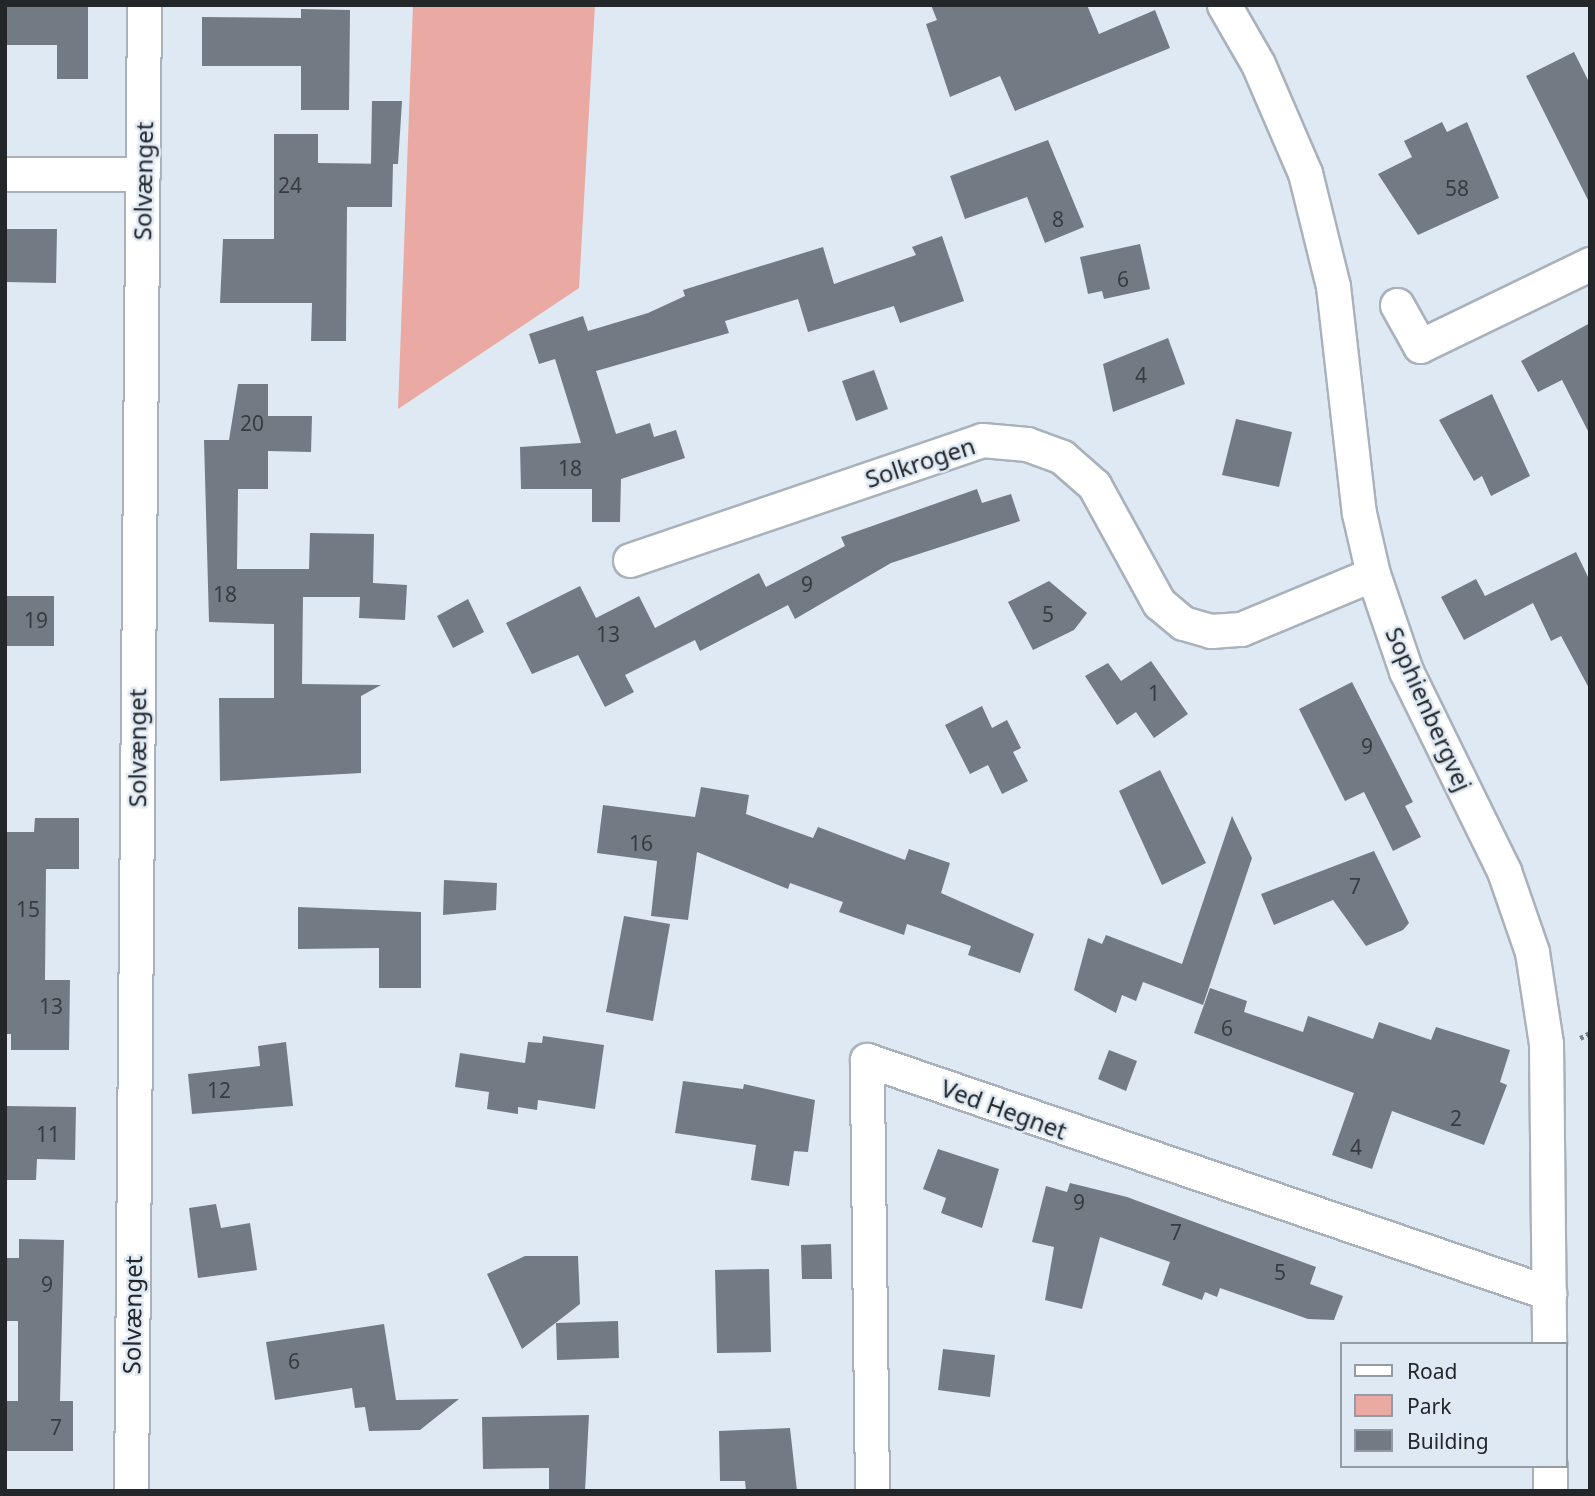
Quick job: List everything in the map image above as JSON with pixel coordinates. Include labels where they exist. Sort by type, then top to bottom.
[{"type":"street","name":"Solvænget","points":[[131,1491],[144,5]]},
{"type":"street","name":"Sophienbergvej","points":[[1224,5],[1258,64],[1305,173],[1333,286],[1359,513],[1373,574],[1406,671],[1504,871],[1532,952],[1546,1043],[1549,1342]]},
{"type":"street","points":[[5,174],[143,174]]},
{"type":"street","points":[[1397,305],[1420,346],[1590,264]]},
{"type":"street","name":"Solkrogen","points":[[630,560],[982,440],[1027,444],[1062,457],[1094,485],[1159,603],[1183,623],[1210,631],[1241,629],[1373,574]]},
{"type":"street","name":"Ved Hegnet","points":[[872,1491],[867,1060],[1549,1293]]},
{"type":"street","points":[[1550,1468],[1550,1491]]},
{"type":"green space","points":[[413,5],[595,5],[579,288],[398,409]]},
{"type":"building","points":[[5,5],[88,5],[88,79],[57,79],[57,45],[5,45]]},
{"type":"building","points":[[931,5],[1087,5],[1099,34],[1155,10],[1170,48],[1015,111],[1000,76],[950,97],[926,24],[937,20]]},
{"type":"building","points":[[301,9],[350,10],[349,110],[301,110],[301,66],[202,66],[202,17],[301,18]]},
{"type":"building","points":[[1574,52],[1590,84],[1590,204],[1526,76]]},
{"type":"building","points":[[372,101],[402,101],[398,164],[371,164]]},
{"type":"building","points":[[1442,122],[1447,132],[1467,122],[1499,198],[1418,235],[1378,174],[1412,157],[1404,141]]},
{"type":"building","points":[[274,134],[318,134],[318,163],[393,164],[392,207],[347,207],[346,341],[311,341],[312,303],[220,303],[223,239],[274,239]]},
{"type":"building","points":[[1048,140],[1084,227],[1045,243],[1027,197],[965,219],[950,176]]},
{"type":"building","points":[[5,229],[57,229],[56,283],[5,282]]},
{"type":"building","points":[[942,236],[964,301],[900,323],[894,306],[808,332],[798,299],[725,321],[729,333],[596,371],[616,434],[650,423],[654,437],[676,430],[685,458],[621,479],[620,522],[592,522],[592,489],[521,489],[520,447],[581,443],[555,359],[539,364],[529,334],[583,316],[588,331],[648,313],[685,296],[683,290],[823,247],[834,284],[916,255],[912,247]]},
{"type":"building","points":[[1140,244],[1150,289],[1104,299],[1102,291],[1088,294],[1080,257]]},
{"type":"building","points":[[1590,323],[1590,435],[1562,380],[1538,392],[1521,361]]},
{"type":"building","points":[[1168,338],[1185,384],[1113,412],[1103,364]]},
{"type":"building","points":[[874,370],[888,409],[856,421],[842,381]]},
{"type":"building","points":[[238,384],[268,384],[268,416],[312,416],[311,452],[268,451],[268,489],[238,489],[237,569],[309,569],[310,533],[374,534],[373,583],[407,585],[405,620],[359,618],[360,597],[303,597],[302,684],[381,685],[361,696],[361,773],[220,781],[219,698],[274,698],[274,624],[209,622],[204,440],[229,440]]},
{"type":"building","points":[[1492,394],[1530,476],[1491,496],[1482,476],[1474,481],[1439,420]]},
{"type":"building","points":[[1236,419],[1292,432],[1279,487],[1222,475]]},
{"type":"building","points":[[977,489],[982,503],[1011,494],[1020,521],[891,563],[795,619],[788,605],[700,651],[695,640],[625,675],[634,692],[605,707],[578,655],[532,674],[506,623],[580,586],[596,618],[639,596],[655,628],[759,573],[766,587],[845,546],[841,537]]},
{"type":"building","points":[[1576,552],[1590,581],[1590,690],[1561,636],[1551,641],[1533,603],[1464,640],[1441,597],[1476,579],[1485,596]]},
{"type":"building","points":[[1049,581],[1087,613],[1074,630],[1033,650],[1008,602]]},
{"type":"building","points":[[5,596],[54,596],[54,646],[5,646]]},
{"type":"building","points":[[468,599],[484,632],[453,648],[437,616]]},
{"type":"building","points":[[1151,661],[1188,714],[1154,738],[1136,712],[1117,725],[1085,676],[1108,663],[1121,681]]},
{"type":"building","points":[[1352,682],[1413,802],[1405,806],[1421,837],[1393,851],[1364,792],[1345,801],[1299,709]]},
{"type":"building","points":[[982,706],[992,728],[1007,720],[1021,748],[1013,752],[1028,781],[1002,794],[988,765],[970,774],[945,725]]},
{"type":"building","points":[[1160,770],[1206,863],[1162,885],[1119,791]]},
{"type":"building","points":[[701,787],[749,795],[746,814],[813,838],[818,827],[905,860],[909,849],[950,863],[941,893],[1034,934],[1020,973],[968,955],[971,946],[907,924],[904,935],[839,912],[843,902],[790,883],[788,889],[697,852],[688,920],[651,916],[657,861],[597,853],[603,805],[695,817]]},
{"type":"building","points":[[1232,816],[1252,858],[1203,1005],[1143,982],[1136,1001],[1122,995],[1116,1013],[1074,990],[1088,938],[1102,944],[1106,935],[1182,964]]},
{"type":"building","points":[[35,818],[79,818],[79,869],[46,869],[45,980],[70,980],[69,1050],[11,1050],[11,1034],[5,1034],[5,832],[34,832]]},
{"type":"building","points":[[1374,851],[1409,923],[1403,930],[1366,946],[1333,900],[1274,925],[1261,894]]},
{"type":"building","points":[[444,880],[497,883],[496,910],[443,915]]},
{"type":"building","points":[[298,907],[421,912],[421,988],[379,988],[379,948],[298,949]]},
{"type":"building","points":[[624,916],[670,924],[653,1021],[606,1012]]},
{"type":"building","points":[[1210,988],[1247,1001],[1244,1012],[1303,1032],[1308,1016],[1373,1039],[1379,1022],[1431,1040],[1436,1027],[1510,1050],[1500,1082],[1507,1085],[1484,1145],[1392,1111],[1372,1169],[1332,1155],[1354,1093],[1194,1033]]},
{"type":"building","points":[[543,1036],[604,1045],[595,1109],[538,1100],[537,1110],[518,1107],[518,1114],[487,1109],[489,1092],[455,1087],[460,1053],[525,1063],[528,1042],[542,1043]]},
{"type":"building","points":[[286,1042],[293,1106],[192,1114],[188,1074],[260,1066],[258,1046]]},
{"type":"building","points":[[1109,1050],[1137,1061],[1126,1091],[1098,1079]]},
{"type":"building","points":[[683,1081],[743,1089],[744,1084],[815,1100],[808,1152],[794,1151],[789,1186],[751,1180],[756,1145],[675,1133]]},
{"type":"building","points":[[5,1106],[76,1107],[75,1160],[37,1159],[36,1180],[5,1180]]},
{"type":"building","points":[[938,1149],[999,1169],[982,1228],[941,1213],[946,1198],[923,1189]]},
{"type":"building","points":[[1070,1183],[1127,1197],[1316,1267],[1310,1284],[1343,1296],[1334,1320],[1308,1319],[1220,1288],[1217,1297],[1205,1292],[1202,1300],[1162,1285],[1170,1262],[1100,1237],[1082,1309],[1045,1300],[1054,1247],[1032,1242],[1046,1186],[1067,1192]]},
{"type":"building","points":[[216,1204],[221,1228],[250,1223],[257,1270],[198,1278],[189,1208]]},
{"type":"building","points":[[19,1239],[64,1240],[60,1401],[73,1401],[73,1451],[5,1451],[5,1401],[18,1401],[18,1321],[5,1321],[5,1258],[19,1258]]},
{"type":"building","points":[[831,1244],[832,1279],[802,1279],[801,1245]]},
{"type":"building","points":[[525,1256],[578,1256],[580,1304],[522,1349],[487,1274]]},
{"type":"building","points":[[769,1269],[771,1352],[717,1353],[715,1270]]},
{"type":"building","points":[[618,1321],[619,1358],[557,1360],[556,1323]]},
{"type":"building","points":[[384,1324],[396,1400],[459,1399],[420,1430],[369,1431],[365,1407],[355,1408],[352,1388],[275,1400],[266,1342]]},
{"type":"building","points":[[943,1349],[995,1355],[990,1397],[938,1390]]},
{"type":"building","points":[[589,1415],[585,1491],[549,1491],[549,1468],[483,1469],[482,1417]]},
{"type":"building","points":[[790,1428],[797,1491],[746,1491],[745,1481],[720,1481],[719,1431]]}]
